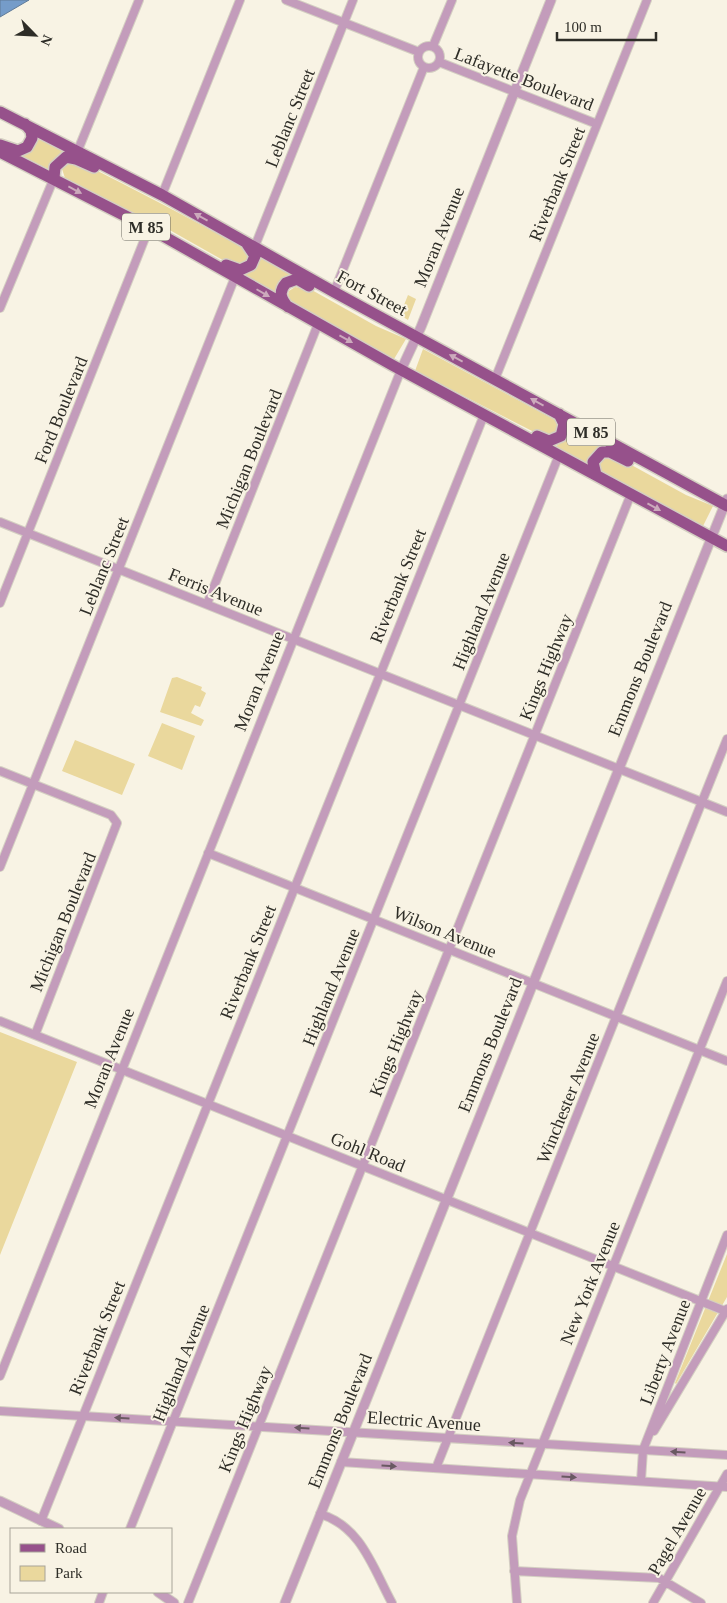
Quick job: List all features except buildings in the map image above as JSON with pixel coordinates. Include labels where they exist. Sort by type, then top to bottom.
[{"type":"main road","name":"Fort Street","points":[[0,112],[78,150],[162,195],[564,419],[726,504]]},
{"type":"main road","points":[[0,145],[18,151],[29,146],[32,134],[24,123]]},
{"type":"main road","name":"M 85","points":[[0,152],[149,228],[401,370],[727,546]]},
{"type":"main road","points":[[54,178],[57,164],[63,158],[70,157],[150,196],[185,208]]},
{"type":"main road","points":[[149,228],[158,228],[232,269],[240,270],[251,265],[255,256],[243,240]]},
{"type":"main road","points":[[288,307],[281,299],[281,292],[289,280],[297,279],[377,324],[402,329]]},
{"type":"main road","points":[[479,412],[488,411],[549,441],[561,436],[564,419]]},
{"type":"main road","points":[[596,475],[592,462],[598,454],[606,451],[670,483],[687,484]]},
{"type":"street","points":[[78,150],[139,0]]},
{"type":"street","points":[[162,195],[240,0]]},
{"type":"street","points":[[286,0],[419,52]]},
{"type":"street","name":"Leblanc Street","points":[[255,246],[353,0]]},
{"type":"street","points":[[433,46],[452,0]]},
{"type":"street","name":"Moran Avenue","points":[[0,1376],[401,370],[417,337],[551,0]]},
{"type":"street","name":"Riverbank Street","points":[[495,379],[647,0]]},
{"type":"street","points":[[427,46],[433,46],[440,55],[440,62],[432,68],[424,67],[418,60],[419,52],[427,46]]},
{"type":"street","name":"Lafayette Boulevard","points":[[440,62],[597,124]]},
{"type":"street","points":[[334,292],[424,67]]},
{"type":"street","points":[[0,308],[54,178]]},
{"type":"street","name":"Ford Boulevard","points":[[0,603],[149,228]]},
{"type":"street","name":"Leblanc Street","points":[[0,867],[236,277]]},
{"type":"street","name":"Michigan Boulevard","points":[[207,604],[318,324]]},
{"type":"street","name":"Riverbank Street","points":[[41,1521],[379,673],[479,412]]},
{"type":"street","name":"Highland Avenue","points":[[130,1528],[559,455]]},
{"type":"street","name":"Kings Highway","points":[[188,1603],[631,494]]},
{"type":"street","name":"Emmons Boulevard","points":[[285,1603],[618,768],[726,504]]},
{"type":"street","name":"Ferris Avenue","points":[[0,522],[727,812]]},
{"type":"street","name":"Winchester Avenue","points":[[436,1468],[727,739]]},
{"type":"street","points":[[0,771],[33,784]]},
{"type":"street","name":"Michigan Boulevard","points":[[33,784],[112,815],[117,820],[117,826],[35,1035]]},
{"type":"street","name":"Wilson Avenue","points":[[208,853],[727,1062]]},
{"type":"street","name":"New York Avenue","points":[[517,1603],[512,1542],[514,1521],[530,1474],[727,981]]},
{"type":"street","name":"Gohl Road","points":[[0,1021],[726,1310]]},
{"type":"street","name":"Liberty Avenue","points":[[641,1482],[643,1450],[727,1235]]},
{"type":"street","points":[[643,1450],[726,1310]]},
{"type":"street","name":"Electric Avenue","points":[[0,1411],[259,1425],[727,1455]]},
{"type":"street","points":[[341,1462],[724,1486]]},
{"type":"street","name":"Pagel Avenue","points":[[653,1603],[724,1486],[727,1474]]},
{"type":"street","points":[[0,1502],[57,1528]]},
{"type":"street","points":[[320,1514],[340,1522],[354,1533],[392,1603]]},
{"type":"street","points":[[514,1570],[658,1578],[701,1603]]},
{"type":"street","points":[[159,1593],[174,1603]]},
{"type":"green space","points":[[39,138],[65,152],[56,158],[50,170],[22,156],[32,150]]},
{"type":"green space","points":[[70,162],[80,162],[246,249],[248,259],[242,263],[228,263],[159,224],[138,216],[65,178],[62,169]]},
{"type":"green space","points":[[260,257],[293,276],[277,294],[243,275],[251,271]]},
{"type":"green space","points":[[295,287],[310,289],[376,326],[406,339],[394,359],[291,301],[288,295],[289,291]]},
{"type":"green space","points":[[408,295],[416,299],[408,320],[400,315]]},
{"type":"green space","points":[[423,349],[557,421],[560,430],[551,435],[538,434],[415,371]]},
{"type":"green space","points":[[571,428],[603,445],[591,454],[587,464],[555,447],[567,438]]},
{"type":"green space","points":[[608,457],[626,462],[686,495],[713,506],[703,526],[600,471],[598,464]]},
{"type":"green space","points":[[177,677],[202,687],[201,690],[206,693],[200,707],[195,705],[191,713],[204,720],[201,726],[160,712],[172,678]]},
{"type":"green space","points":[[162,723],[195,736],[182,770],[148,756]]},
{"type":"green space","points":[[75,740],[135,764],[122,795],[62,771]]},
{"type":"green space","points":[[0,1032],[77,1062],[0,1255]]},
{"type":"green space","points":[[727,1254],[727,1297],[676,1384],[675,1383]]},
{"type":"water","points":[[0,0],[29,0],[0,17]]}]
